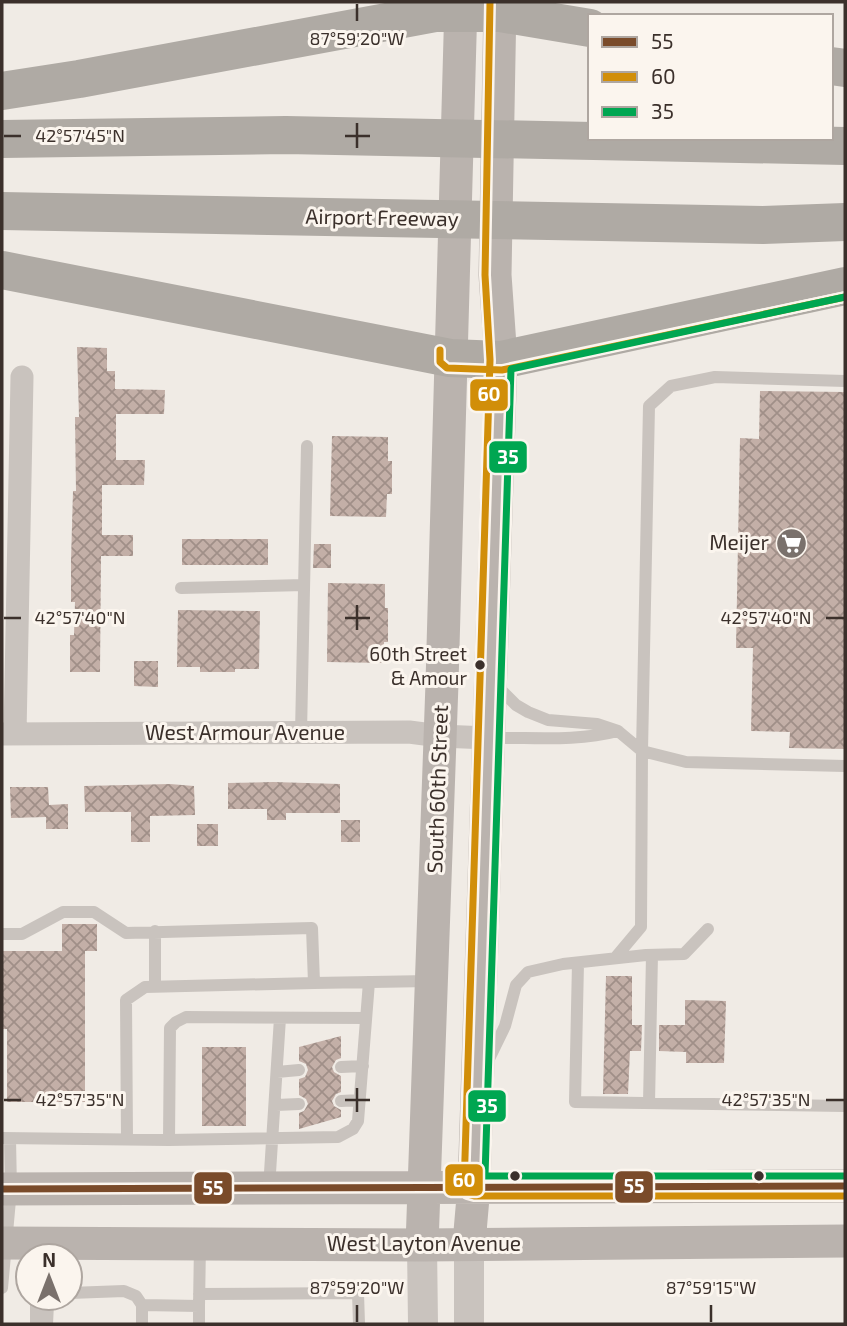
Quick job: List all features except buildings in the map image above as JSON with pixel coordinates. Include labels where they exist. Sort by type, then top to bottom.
[{"type":"highway","points":[[2,90],[92,76],[461,7],[500,8],[588,28]]},
{"type":"highway","points":[[2,139],[286,135],[845,146]]},
{"type":"highway","name":"Airport Freeway","points":[[2,211],[763,225],[845,222]]},
{"type":"highway","points":[[2,270],[450,358],[501,360],[845,286]]},
{"type":"main road","name":"South 60th Street","points":[[422,1245],[461,7]]},
{"type":"main road","points":[[468,1243],[474,1186],[501,360],[495,275],[500,8]]},
{"type":"main road","points":[[431,981],[481,981]]},
{"type":"main road","points":[[6,1189],[845,1186]]},
{"type":"main road","name":"West Layton Avenue","points":[[84,1248],[200,1244],[845,1241]]},
{"type":"street","points":[[8,734],[22,377]]},
{"type":"street","name":"West Armour Avenue","points":[[8,734],[409,732],[488,738]]},
{"type":"street","points":[[468,1243],[469,1324]]},
{"type":"street","name":"South 60th Street","points":[[422,1245],[423,1324]]},
{"type":"lane","points":[[615,958],[641,927],[649,406],[671,386],[715,377],[845,381]]},
{"type":"lane","points":[[301,733],[307,446]]},
{"type":"lane","points":[[181,588],[304,585]]},
{"type":"lane","points":[[490,680],[516,705],[528,712],[548,720],[597,724],[618,731],[642,751],[686,762],[845,766]]},
{"type":"lane","points":[[488,738],[538,740],[599,736],[618,731]]},
{"type":"lane","points":[[2,934],[22,934],[63,912],[94,912],[126,933],[312,928],[313,983]]},
{"type":"lane","points":[[477,1085],[505,1026],[516,985],[528,972],[615,958],[684,954],[708,929]]},
{"type":"lane","points":[[155,931],[155,987]]},
{"type":"lane","points":[[649,1103],[652,955]]},
{"type":"lane","points":[[578,963],[575,1102],[845,1106]]},
{"type":"lane","points":[[127,1138],[126,1000],[145,987],[431,981]]},
{"type":"lane","points":[[2,1288],[6,1139],[338,1137],[353,1129],[358,1121],[369,982]]},
{"type":"lane","points":[[169,1140],[170,1028],[176,1022],[186,1017],[366,1018]]},
{"type":"lane","points":[[269,1189],[280,1018]]},
{"type":"lane","points":[[341,1067],[363,1066]]},
{"type":"lane","points":[[277,1072],[299,1070]]},
{"type":"lane","points":[[341,1101],[360,1100]]},
{"type":"lane","points":[[275,1105],[299,1104]]},
{"type":"lane","points":[[199,1324],[200,1244]]},
{"type":"lane","points":[[84,1292],[124,1291],[136,1296],[142,1305],[142,1324]]},
{"type":"lane","points":[[142,1305],[358,1293],[359,1324]]},
{"type":"transit line","name":"60","points":[[490,2],[485,275],[490,360],[464,1189],[467,1194],[474,1196],[845,1196]]},
{"type":"transit line","name":"60","points":[[440,350],[440,362],[447,368],[502,370],[845,297]]},
{"type":"transit line","name":"35","points":[[845,297],[511,369],[485,1176],[845,1176]]},
{"type":"transit line","name":"55","points":[[2,1189],[845,1186]]},
{"type":"place","name":"Meijer","points":[[792,543]]},
{"type":"place","name":"60th Street & Amour","points":[[480,665]]}]
